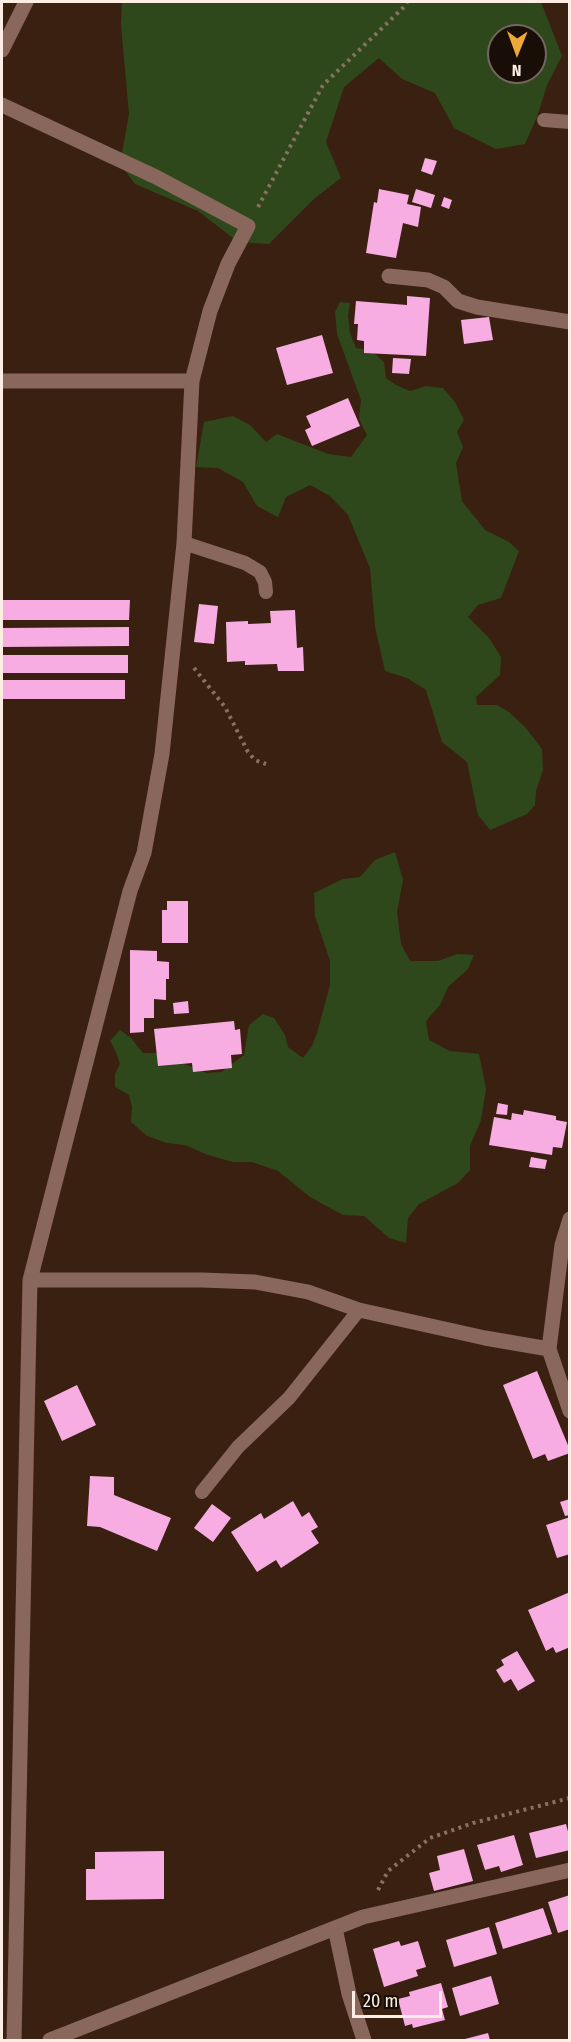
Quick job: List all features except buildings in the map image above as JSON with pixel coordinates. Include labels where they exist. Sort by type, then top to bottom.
[{"type":"street","points":[[2,50],[26,2]]},
{"type":"street","points":[[2,105],[156,177],[248,226],[228,264],[210,311],[192,381],[183,543],[162,754],[144,853],[130,891],[30,1280],[14,2040]]},
{"type":"street","points":[[389,276],[428,279],[444,287],[458,301],[477,307],[570,322]]},
{"type":"street","points":[[2,381],[192,381]]},
{"type":"street","points":[[570,1219],[562,1245],[549,1349],[570,1411]]},
{"type":"street","points":[[30,1280],[255,1282],[308,1292],[358,1310],[485,1338],[549,1349]]},
{"type":"street","points":[[50,2040],[363,1917],[570,1870]]},
{"type":"street","points":[[335,1928],[350,1994],[364,2040]]},
{"type":"lane","points":[[544,120],[570,122]]},
{"type":"lane","points":[[183,543],[245,564],[260,572],[266,582],[267,592]]},
{"type":"lane","points":[[202,1492],[238,1447],[290,1398],[358,1310]]},
{"type":"path","points":[[248,226],[323,85],[407,2]]},
{"type":"path","points":[[172,647],[198,672],[225,707],[248,752],[255,760],[266,764]]},
{"type":"path","points":[[363,1917],[388,1871],[430,1838],[473,1823],[570,1798]]},
{"type":"green space","points":[[122,2],[541,2],[562,56],[547,85],[537,117],[525,144],[496,149],[454,128],[435,93],[402,79],[379,58],[344,87],[326,142],[341,178],[315,198],[269,244],[238,242],[198,211],[135,184],[120,164],[129,114],[121,25]]},
{"type":"green space","points":[[340,302],[350,303],[348,315],[350,333],[356,348],[372,351],[384,362],[386,378],[410,391],[426,386],[443,388],[455,402],[464,420],[457,432],[463,447],[456,463],[462,501],[485,530],[509,542],[519,551],[501,598],[478,605],[468,617],[489,638],[501,657],[500,675],[476,697],[477,705],[497,705],[509,712],[526,728],[542,749],[543,770],[536,791],[535,805],[527,814],[490,830],[478,815],[467,762],[442,742],[426,690],[407,678],[385,671],[375,627],[370,568],[348,515],[330,496],[310,485],[286,497],[278,517],[257,506],[243,482],[218,468],[196,467],[204,422],[233,416],[250,425],[266,442],[277,434],[328,454],[351,457],[367,435],[359,419],[361,400],[337,334],[335,312]]},
{"type":"green space","points":[[395,852],[403,880],[397,912],[401,944],[410,961],[438,961],[457,954],[474,955],[468,969],[448,987],[440,1005],[426,1021],[429,1040],[450,1051],[479,1054],[486,1089],[481,1120],[470,1146],[470,1170],[458,1183],[419,1204],[408,1218],[406,1243],[389,1238],[364,1216],[343,1215],[310,1197],[278,1171],[252,1162],[233,1162],[185,1145],[167,1143],[147,1136],[131,1122],[132,1107],[129,1095],[115,1087],[115,1074],[120,1064],[110,1041],[120,1030],[131,1038],[143,1053],[157,1053],[207,1073],[221,1072],[244,1055],[249,1025],[263,1014],[274,1018],[285,1035],[288,1047],[303,1058],[312,1046],[317,1033],[330,985],[330,961],[315,916],[314,893],[343,879],[360,877],[375,860]]}]
